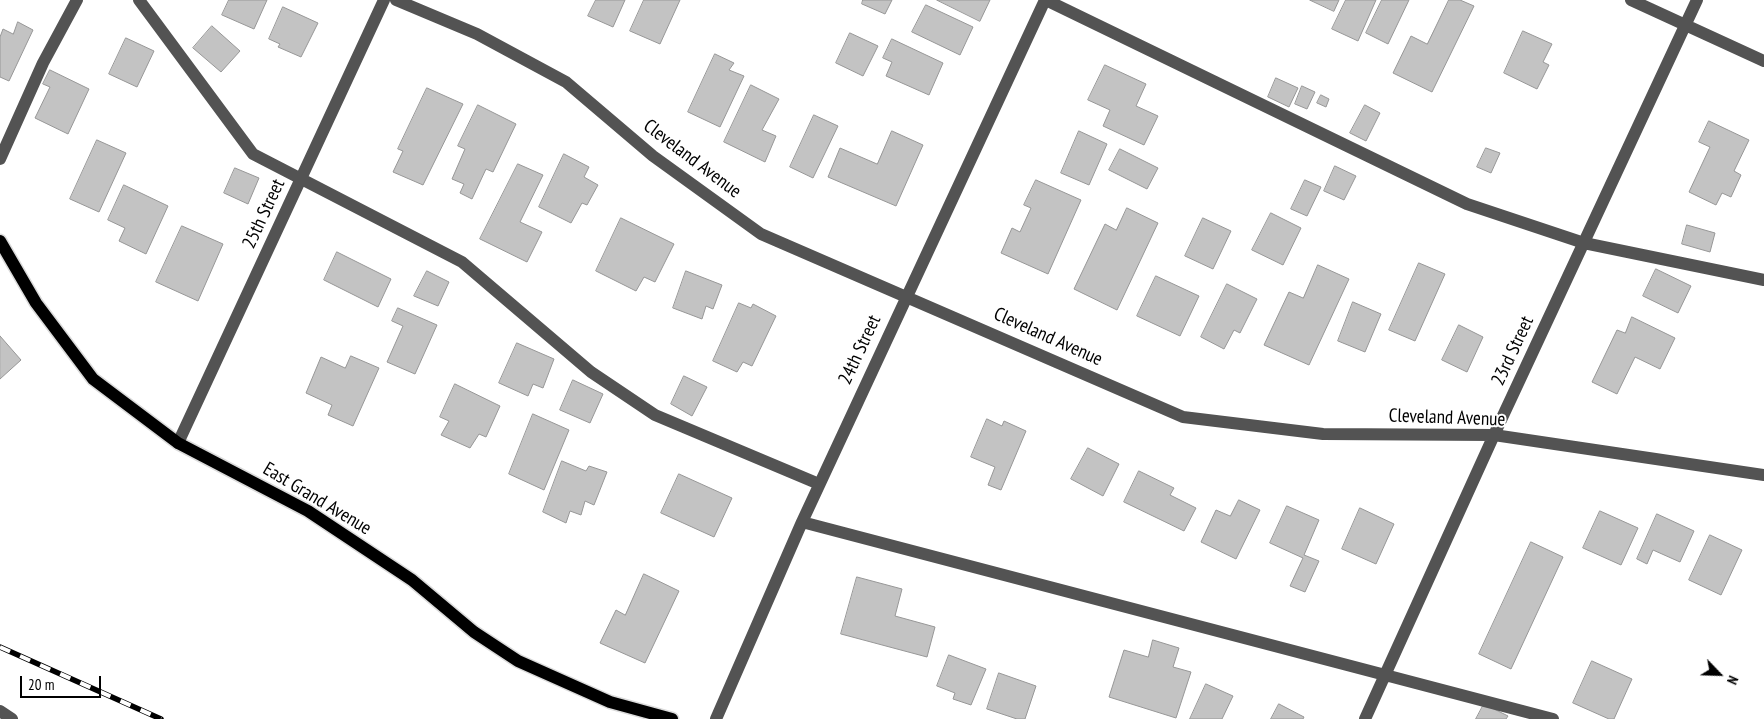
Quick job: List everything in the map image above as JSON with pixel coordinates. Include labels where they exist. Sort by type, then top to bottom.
[{"type":"main road","name":"East Grand Avenue","points":[[0,242],[36,303],[93,379],[178,443],[308,512],[412,580],[474,632],[518,661],[610,702],[672,719]]},
{"type":"street","points":[[0,158],[43,63],[77,0]]},
{"type":"street","points":[[139,0],[252,154],[302,178],[462,262],[591,372],[655,415],[819,484]]},
{"type":"street","name":"25th Street","points":[[178,443],[384,0]]},
{"type":"street","name":"Cleveland Avenue","points":[[396,0],[477,34],[566,82],[653,156],[761,234],[907,295],[1183,417],[1323,434],[1494,435],[1764,475]]},
{"type":"street","points":[[1045,0],[1467,204],[1584,243],[1764,280]]},
{"type":"street","name":"24th Street","points":[[716,719],[819,484],[1045,0]]},
{"type":"street","points":[[1631,0],[1764,61]]},
{"type":"street","name":"23rd Street","points":[[1365,719],[1494,435],[1698,0]]},
{"type":"street","points":[[802,522],[1553,719]]},
{"type":"street","points":[[0,711],[12,719]]},
{"type":"building","points":[[229,0],[267,0],[254,29],[222,15]]},
{"type":"building","points":[[596,0],[625,0],[613,27],[588,16]]},
{"type":"building","points":[[644,0],[680,0],[660,44],[630,31]]},
{"type":"building","points":[[863,0],[892,0],[885,14],[862,4]]},
{"type":"building","points":[[937,0],[990,0],[980,21]]},
{"type":"building","points":[[1310,0],[1339,0],[1334,11]]},
{"type":"building","points":[[1346,0],[1376,0],[1358,41],[1332,29]]},
{"type":"building","points":[[1382,0],[1409,0],[1388,44],[1366,33]]},
{"type":"building","points":[[1449,0],[1460,0],[1474,6],[1432,92],[1393,73],[1411,36],[1427,44]]},
{"type":"building","points":[[926,5],[973,27],[960,55],[912,32]]},
{"type":"building","points":[[283,7],[318,23],[301,57],[278,47],[280,44],[269,39]]},
{"type":"building","points":[[18,22],[33,30],[9,81],[0,77],[0,37],[3,29],[13,34]]},
{"type":"building","points":[[212,26],[240,51],[221,72],[193,48]]},
{"type":"building","points":[[1523,31],[1552,44],[1543,62],[1549,65],[1537,89],[1504,73]]},
{"type":"building","points":[[850,33],[878,46],[863,76],[836,63]]},
{"type":"building","points":[[126,38],[154,51],[137,87],[109,74]]},
{"type":"building","points":[[892,39],[943,63],[929,95],[886,76],[892,62],[883,58]]},
{"type":"building","points":[[715,54],[734,63],[729,70],[744,76],[720,127],[688,112]]},
{"type":"building","points":[[1105,65],[1146,84],[1136,106],[1158,116],[1144,145],[1103,126],[1110,110],[1088,100]]},
{"type":"building","points":[[50,70],[89,89],[68,134],[35,118],[50,87],[43,84]]},
{"type":"building","points":[[1276,78],[1298,88],[1289,107],[1268,97]]},
{"type":"building","points":[[751,85],[779,99],[762,130],[776,136],[765,162],[724,142]]},
{"type":"building","points":[[1302,86],[1315,92],[1307,109],[1295,104]]},
{"type":"building","points":[[427,88],[463,104],[423,185],[393,172],[403,151],[398,149]]},
{"type":"building","points":[[1321,95],[1329,99],[1326,107],[1317,103]]},
{"type":"building","points":[[478,105],[516,124],[493,172],[486,169],[472,199],[460,193],[464,184],[452,179],[465,149],[458,146]]},
{"type":"building","points":[[1365,105],[1380,113],[1366,141],[1350,133]]},
{"type":"building","points":[[814,115],[838,126],[813,178],[790,167]]},
{"type":"building","points":[[1709,121],[1749,140],[1734,171],[1741,175],[1731,197],[1722,193],[1716,205],[1689,192],[1710,147],[1699,142]]},
{"type":"building","points":[[892,131],[923,145],[896,206],[828,177],[840,148],[877,164]]},
{"type":"building","points":[[1079,131],[1107,144],[1089,185],[1061,173]]},
{"type":"building","points":[[97,140],[126,153],[99,212],[70,199]]},
{"type":"building","points":[[1486,148],[1500,153],[1491,173],[1477,167]]},
{"type":"building","points":[[1120,149],[1158,168],[1147,189],[1109,170]]},
{"type":"building","points":[[564,154],[589,167],[584,177],[598,185],[587,205],[582,203],[571,223],[539,207]]},
{"type":"building","points":[[518,164],[543,175],[520,222],[542,232],[527,262],[480,239]]},
{"type":"building","points":[[1335,166],[1356,176],[1344,200],[1324,191]]},
{"type":"building","points":[[235,168],[259,178],[248,204],[224,193]]},
{"type":"building","points":[[1036,180],[1081,200],[1048,274],[1001,253],[1012,228],[1020,232],[1031,208],[1024,205]]},
{"type":"building","points":[[1305,180],[1321,187],[1307,216],[1291,209]]},
{"type":"building","points":[[124,185],[168,206],[146,254],[119,241],[125,228],[108,220]]},
{"type":"building","points":[[1127,208],[1158,223],[1117,310],[1074,289],[1105,224],[1116,230]]},
{"type":"building","points":[[1271,213],[1301,228],[1283,265],[1252,250]]},
{"type":"building","points":[[621,218],[674,244],[655,282],[644,277],[636,291],[596,271]]},
{"type":"building","points":[[1203,218],[1231,231],[1213,269],[1185,256]]},
{"type":"building","points":[[1687,225],[1715,233],[1710,252],[1682,244]]},
{"type":"building","points":[[182,226],[223,244],[198,301],[156,282]]},
{"type":"building","points":[[337,252],[391,279],[378,307],[324,280]]},
{"type":"building","points":[[1419,263],[1445,274],[1415,341],[1389,330]]},
{"type":"building","points":[[1318,265],[1349,279],[1309,365],[1264,345],[1289,292],[1303,298]]},
{"type":"building","points":[[1656,269],[1691,286],[1678,313],[1643,296]]},
{"type":"building","points":[[427,271],[449,282],[438,306],[414,296]]},
{"type":"building","points":[[686,271],[722,285],[713,309],[706,306],[702,319],[673,308]]},
{"type":"building","points":[[1156,276],[1199,296],[1180,336],[1137,316]]},
{"type":"building","points":[[1227,284],[1257,299],[1240,333],[1234,330],[1224,349],[1201,337]]},
{"type":"building","points":[[1353,302],[1381,314],[1365,352],[1338,341]]},
{"type":"building","points":[[739,303],[751,308],[753,304],[776,316],[752,366],[743,362],[737,372],[713,361]]},
{"type":"building","points":[[398,308],[437,325],[415,374],[387,362],[403,326],[392,321]]},
{"type":"building","points":[[1632,317],[1675,338],[1660,369],[1635,357],[1617,394],[1592,382],[1617,330],[1625,333]]},
{"type":"building","points":[[1459,325],[1483,337],[1467,372],[1442,360]]},
{"type":"building","points":[[0,336],[21,360],[0,379]]},
{"type":"building","points":[[517,343],[554,359],[543,388],[533,384],[528,396],[499,383]]},
{"type":"building","points":[[351,356],[379,368],[353,426],[328,415],[332,405],[306,393],[321,357],[345,368]]},
{"type":"building","points":[[684,376],[707,387],[692,416],[671,404]]},
{"type":"building","points":[[573,380],[603,394],[590,423],[560,410]]},
{"type":"building","points":[[455,384],[500,406],[486,437],[479,434],[470,448],[441,435],[449,421],[440,417]]},
{"type":"building","points":[[533,414],[569,430],[544,490],[509,474]]},
{"type":"building","points":[[987,419],[1002,426],[1004,421],[1026,431],[1001,490],[988,485],[995,467],[971,457]]},
{"type":"building","points":[[1088,448],[1119,464],[1103,496],[1071,479]]},
{"type":"building","points":[[562,461],[586,471],[589,466],[607,472],[594,505],[585,501],[581,515],[570,511],[566,523],[543,512]]},
{"type":"building","points":[[1139,471],[1174,488],[1170,495],[1196,508],[1184,531],[1124,502]]},
{"type":"building","points":[[679,474],[732,498],[714,537],[661,513]]},
{"type":"building","points":[[1239,500],[1260,510],[1236,559],[1201,542],[1216,510],[1230,516]]},
{"type":"building","points":[[1287,506],[1319,520],[1304,555],[1319,561],[1305,592],[1290,586],[1303,558],[1270,543]]},
{"type":"building","points":[[1360,508],[1394,524],[1376,564],[1342,549]]},
{"type":"building","points":[[1600,511],[1638,528],[1621,565],[1583,548]]},
{"type":"building","points":[[1657,514],[1694,531],[1680,562],[1653,550],[1647,564],[1637,559]]},
{"type":"building","points":[[1710,535],[1742,550],[1721,595],[1689,580]]},
{"type":"building","points":[[1531,542],[1563,557],[1511,669],[1479,654]]},
{"type":"building","points":[[644,574],[679,591],[645,663],[600,643],[616,610],[625,615]]},
{"type":"building","points":[[857,577],[902,589],[895,616],[935,627],[927,657],[841,634]]},
{"type":"building","points":[[1153,640],[1179,648],[1173,667],[1191,672],[1176,718],[1109,697],[1124,650],[1148,657]]},
{"type":"building","points":[[949,655],[986,669],[971,705],[953,699],[955,693],[937,686]]},
{"type":"building","points":[[1592,661],[1632,679],[1614,719],[1609,719],[1573,703]]},
{"type":"building","points":[[999,673],[1036,686],[1025,719],[1017,719],[987,709]]},
{"type":"building","points":[[1206,684],[1233,696],[1222,719],[1190,719]]},
{"type":"building","points":[[1279,704],[1304,717],[1303,719],[1271,719]]},
{"type":"building","points":[[1484,704],[1508,716],[1506,719],[1476,719]]},
{"type":"railway","points":[[0,647],[161,719]]}]
